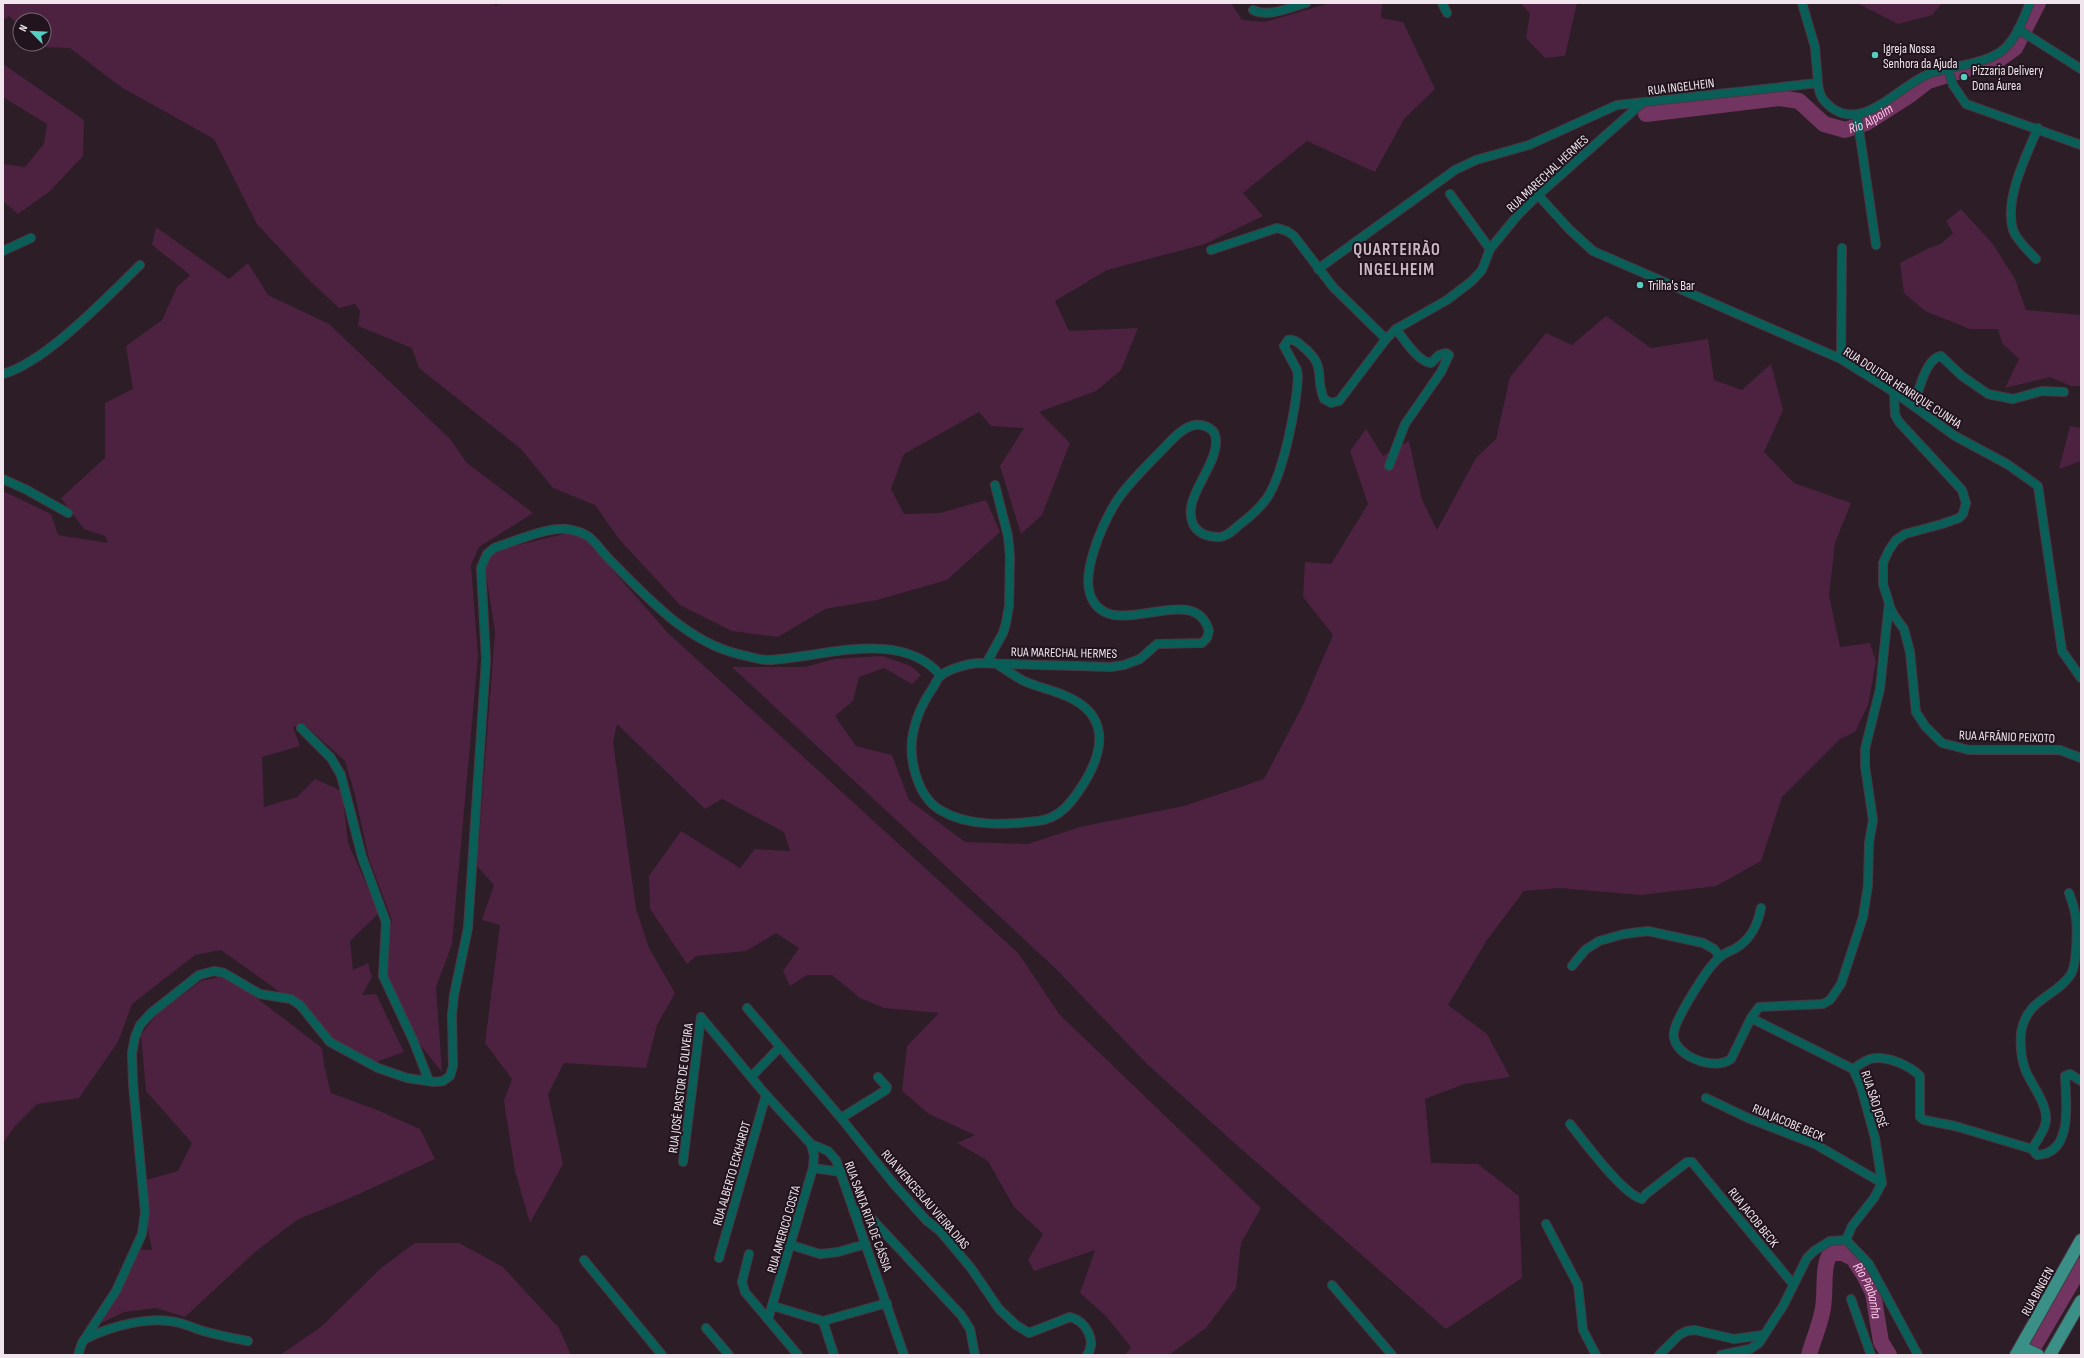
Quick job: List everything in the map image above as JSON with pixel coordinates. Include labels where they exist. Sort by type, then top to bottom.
[{"type":"main road","name":"RUA BINGEN","points":[[2019,1351],[2081,1240]]},
{"type":"main road","points":[[2050,1355],[2081,1301]]},
{"type":"main road","points":[[2019,1351],[2038,1355]]},
{"type":"street","points":[[1253,10],[1263,13],[1272,12],[1306,3]]},
{"type":"street","points":[[1442,3],[1447,13]]},
{"type":"street","points":[[1802,3],[1815,47],[1819,94],[1826,103],[1835,110],[1857,116],[1879,106],[1913,82],[1948,69],[1980,61],[2001,51],[2010,43],[2030,3]]},
{"type":"street","points":[[2018,29],[2081,69]]},
{"type":"street","points":[[1948,69],[1953,85],[1969,105],[2081,144]]},
{"type":"street","name":"RUA INGELHEIN","points":[[1318,269],[1455,170],[1476,160],[1529,145],[1617,105],[1641,104],[1780,86],[1818,83]]},
{"type":"street","name":"RUA MARECHAL HERMES","points":[[991,663],[1111,667],[1124,665],[1140,659],[1157,644],[1202,643],[1207,638],[1209,631],[1207,624],[1203,618],[1193,612],[1169,610],[1116,617],[1104,611],[1094,602],[1090,594],[1088,582],[1091,560],[1116,502],[1134,478],[1179,434],[1192,426],[1203,425],[1214,432],[1216,443],[1213,455],[1191,508],[1191,518],[1194,526],[1203,534],[1222,537],[1228,534],[1258,510],[1268,496],[1280,468],[1298,377],[1297,370],[1286,352],[1285,343],[1288,340],[1294,340],[1311,353],[1318,363],[1320,370],[1324,399],[1336,403],[1340,401],[1386,339],[1396,329],[1447,300],[1463,289],[1482,270],[1490,249],[1538,195],[1641,104]]},
{"type":"street","points":[[1857,116],[1876,245]]},
{"type":"street","points":[[2036,259],[2022,244],[2014,230],[2011,216],[2020,170],[2038,128]]},
{"type":"street","points":[[1450,194],[1490,249]]},
{"type":"street","name":"RUA DOUTOR HENRIQUE CUNHA","points":[[1538,195],[1569,229],[1594,251],[1841,359],[1894,392],[1955,436],[2007,464],[2038,486],[2062,651],[2081,678]]},
{"type":"street","points":[[1211,250],[1277,228],[1287,231],[1294,236],[1333,287],[1386,339]]},
{"type":"street","points":[[3,251],[31,238]]},
{"type":"street","points":[[1841,359],[1842,248]]},
{"type":"street","points":[[3,374],[22,367],[42,353],[73,328],[140,265]]},
{"type":"street","points":[[1389,466],[1405,424],[1441,372],[1448,360],[1449,355],[1446,353],[1442,354],[1431,363],[1428,362],[1416,353],[1396,329]]},
{"type":"street","points":[[1915,407],[1918,391],[1931,361],[1941,356],[1962,376],[1988,394],[2012,400],[2042,391],[2064,392]]},
{"type":"street","points":[[1761,908],[1755,928],[1747,939],[1720,957],[1702,980],[1679,1018],[1674,1030],[1673,1039],[1675,1045],[1682,1051],[1704,1063],[1712,1065],[1725,1063],[1731,1059],[1738,1048],[1756,1009],[1764,1005],[1823,1004],[1835,994],[1841,984],[1863,916],[1868,885],[1869,843],[1874,820],[1865,766],[1865,749],[1880,689],[1888,603],[1883,584],[1883,563],[1896,540],[1905,534],[1959,518],[1963,514],[1966,503],[1962,490],[1899,422],[1895,415],[1894,392]]},
{"type":"street","points":[[3,479],[27,490],[68,513]]},
{"type":"street","points":[[991,663],[1006,623],[1009,606],[1010,556],[1008,536],[995,485]]},
{"type":"street","points":[[78,1355],[85,1340],[116,1291],[138,1244],[144,1223],[145,1212],[142,1160],[132,1072],[134,1037],[140,1025],[151,1013],[198,975],[214,971],[224,973],[260,994],[291,999],[300,1005],[330,1042],[363,1061],[392,1073],[429,1081],[443,1081],[450,1076],[453,1066],[452,1015],[456,978],[468,928],[486,659],[481,568],[487,554],[494,548],[547,532],[564,529],[585,533],[591,536],[610,560],[673,620],[700,640],[716,648],[766,660],[856,649],[880,648],[912,655],[933,667],[941,676]]},
{"type":"street","name":"RUA AFRÂNIO PEIXOTO","points":[[1888,603],[1893,614],[1904,629],[1910,652],[1916,712],[1925,726],[1938,741],[1959,749],[2060,750],[2081,758]]},
{"type":"street","points":[[991,663],[1024,681],[1068,696],[1089,710],[1100,733],[1097,758],[1072,801],[1056,816],[1044,820],[1003,825],[974,822],[939,810],[928,798],[920,785],[914,768],[912,751],[913,734],[925,702],[941,676],[967,664],[991,663]]},
{"type":"street","points":[[301,728],[331,758],[341,775],[362,856],[386,922],[383,976],[413,1040],[429,1081]]},
{"type":"street","points":[[2032,1149],[2046,1125],[2046,1117],[2044,1109],[2025,1068],[2020,1048],[2022,1032],[2024,1021],[2030,1011],[2044,996],[2064,982],[2072,973],[2074,964],[2076,914],[2069,893]]},
{"type":"street","points":[[1572,966],[1585,950],[1599,941],[1624,934],[1648,931],[1703,943],[1714,949],[1720,957]]},
{"type":"street","name":"RUA WENCESLAU VIEIRA DIAS","points":[[747,1008],[779,1048],[841,1118],[893,1183],[926,1220],[940,1231],[971,1268],[999,1309],[1016,1325],[1029,1333],[1070,1317],[1075,1318],[1085,1327],[1090,1336],[1092,1344],[1087,1355]]},
{"type":"street","name":"RUA SANTA RITA DE CÁSSIA","points":[[701,1017],[752,1076],[766,1095],[811,1144],[828,1151],[836,1160],[904,1355]]},
{"type":"street","name":"RUA JOSÉ PASTOR DE OLIVEIRA","points":[[683,1162],[701,1017]]},
{"type":"street","name":"RUA SÂO JOSÉ","points":[[1751,1018],[1853,1069],[1860,1087],[1875,1138],[1882,1183]]},
{"type":"street","points":[[752,1076],[779,1048]]},
{"type":"street","points":[[1853,1069],[1865,1061],[1877,1058],[1900,1064],[1915,1071],[1920,1076],[1921,1086],[1918,1113],[1924,1120],[1955,1126],[2032,1149],[2037,1155],[2043,1155],[2052,1151],[2060,1144],[2067,1120],[2065,1076],[2070,1074],[2081,1081]]},
{"type":"street","points":[[841,1118],[887,1089],[878,1077]]},
{"type":"street","name":"RUA ALBERTO ECKHARDT","points":[[719,1258],[766,1095]]},
{"type":"street","name":"RUA JACOBE BECK","points":[[1706,1098],[1748,1118],[1815,1144],[1882,1183]]},
{"type":"street","name":"RUA JACOB BECK","points":[[1570,1124],[1626,1191],[1639,1199],[1642,1199],[1646,1194],[1687,1162],[1692,1162],[1793,1284]]},
{"type":"street","name":"RUA AMERICO COSTA","points":[[768,1320],[774,1306],[813,1168],[814,1156],[811,1144]]},
{"type":"street","points":[[813,1168],[841,1172]]},
{"type":"street","points":[[1846,1240],[1852,1226],[1874,1198],[1882,1183]]},
{"type":"street","points":[[853,1209],[870,1217],[962,1315],[970,1329],[975,1355]]},
{"type":"street","points":[[1546,1224],[1578,1285],[1583,1330],[1596,1355]]},
{"type":"street","points":[[1721,1355],[1733,1354],[1758,1343],[1783,1306],[1807,1258],[1814,1251],[1830,1241],[1846,1240],[1870,1264],[1918,1355]]},
{"type":"street","points":[[791,1245],[820,1254],[838,1252],[866,1244]]},
{"type":"street","points":[[749,1254],[742,1287],[755,1307],[798,1355]]},
{"type":"street","points":[[584,1260],[662,1355]]},
{"type":"street","points":[[1332,1285],[1392,1355]]},
{"type":"street","points":[[1851,1300],[1871,1355]]},
{"type":"street","points":[[774,1306],[823,1321],[887,1303]]},
{"type":"street","points":[[85,1340],[99,1332],[125,1324],[158,1321],[179,1322],[216,1335],[248,1341]]},
{"type":"street","points":[[823,1321],[834,1355]]},
{"type":"street","points":[[706,1328],[729,1355]]},
{"type":"street","points":[[1659,1355],[1679,1335],[1686,1331],[1695,1330],[1734,1339],[1763,1336]]},
{"type":"shaded area","points":[[3,3],[492,3],[496,6],[500,3],[1231,3],[1242,20],[1265,22],[1330,3],[1382,3],[1381,18],[1403,22],[1435,89],[1404,119],[1375,172],[1307,141],[1243,193],[1263,216],[1205,244],[1107,270],[1055,301],[1069,331],[1138,328],[1121,370],[1096,391],[1039,412],[1070,443],[1042,515],[1021,534],[1000,466],[1024,428],[991,426],[979,412],[904,454],[891,489],[904,514],[940,513],[986,500],[1000,532],[947,580],[877,600],[825,609],[778,637],[732,631],[680,605],[619,539],[595,505],[553,488],[521,449],[419,368],[412,348],[358,326],[360,311],[355,304],[339,308],[311,282],[257,224],[214,139],[121,87],[70,48],[52,47],[52,12],[12,12],[12,19],[9,16],[3,20]]},
{"type":"shaded area","points":[[1520,3],[1577,3],[1565,56],[1545,58],[1526,38],[1530,13]]},
{"type":"shaded area","points":[[1857,3],[1942,3],[1932,15],[1898,24]]},
{"type":"shaded area","points":[[3,64],[84,120],[83,156],[50,191],[18,214],[3,201],[3,164],[25,167],[44,144],[47,124],[3,97]]},
{"type":"shaded area","points":[[1961,209],[1993,244],[2015,279],[2026,310],[2081,315],[2081,386],[2071,386],[2050,377],[2005,388],[2019,359],[2002,343],[1998,329],[1970,329],[1925,311],[1904,293],[1900,263],[1929,248],[1941,244],[1953,233],[1946,221]]},
{"type":"shaded area","points":[[156,227],[229,279],[248,263],[268,295],[329,324],[450,439],[467,463],[533,513],[479,547],[471,565],[478,656],[452,944],[436,987],[442,1072],[417,1041],[382,976],[392,920],[369,859],[355,795],[345,761],[304,724],[293,727],[300,746],[262,757],[264,807],[297,797],[315,779],[342,791],[348,843],[379,913],[350,941],[353,970],[368,963],[372,977],[362,995],[376,994],[404,1052],[376,1062],[343,1048],[273,987],[221,950],[195,955],[132,1004],[118,1042],[79,1098],[37,1104],[16,1125],[3,1143],[3,491],[51,514],[58,535],[108,543],[105,536],[84,529],[61,498],[105,458],[105,403],[133,389],[126,346],[162,320],[177,287],[190,275],[152,245]]},
{"type":"shaded area","points":[[1606,316],[1651,348],[1708,339],[1714,380],[1742,390],[1771,364],[1783,410],[1764,452],[1794,483],[1851,503],[1835,543],[1829,596],[1840,647],[1870,643],[1876,662],[1868,705],[1855,732],[1840,739],[1782,797],[1761,861],[1716,886],[1641,895],[1559,888],[1524,891],[1487,940],[1448,1005],[1487,1034],[1510,1077],[1464,1084],[1425,1099],[1431,1163],[1478,1164],[1519,1196],[1522,1278],[1446,1329],[1147,1064],[1056,969],[732,667],[805,667],[834,659],[882,656],[911,666],[921,675],[912,684],[884,668],[859,677],[853,701],[835,716],[856,746],[892,755],[909,800],[965,842],[1028,844],[1080,827],[1184,806],[1264,779],[1302,707],[1333,635],[1303,597],[1305,562],[1331,564],[1368,504],[1350,451],[1366,429],[1383,456],[1409,441],[1422,500],[1437,530],[1476,458],[1496,439],[1510,377],[1546,333],[1572,345]]},
{"type":"shaded area","points":[[2070,426],[2081,428],[2081,461],[2059,469]]},
{"type":"shaded area","points":[[572,532],[588,542],[668,633],[1019,954],[1059,1014],[1261,1208],[1241,1243],[1236,1288],[1206,1328],[1169,1355],[1125,1355],[1131,1347],[1106,1316],[1080,1293],[1095,1250],[1034,1271],[1028,1260],[1043,1234],[1014,1207],[988,1161],[957,1143],[975,1135],[929,1114],[902,1091],[907,1046],[939,1013],[884,1008],[860,998],[832,975],[807,975],[790,986],[783,971],[799,948],[776,933],[746,951],[696,956],[687,964],[650,909],[649,876],[681,831],[740,868],[755,849],[790,851],[784,832],[722,799],[705,809],[617,724],[613,742],[636,909],[649,948],[675,993],[657,1025],[646,1068],[564,1063],[548,1094],[563,1164],[530,1223],[515,1171],[504,1101],[512,1079],[485,1043],[500,925],[482,920],[494,885],[477,866],[495,632],[486,574],[486,559],[493,551]]},
{"type":"shaded area","points":[[220,977],[241,986],[322,1048],[324,1065],[331,1093],[377,1110],[420,1129],[435,1159],[359,1194],[297,1220],[255,1252],[185,1317],[156,1308],[124,1312],[91,1328],[133,1249],[152,1250],[148,1230],[146,1180],[178,1171],[192,1143],[146,1091],[141,1035],[158,1013],[201,981]]},
{"type":"shaded area","points":[[415,1243],[459,1243],[503,1267],[559,1328],[571,1355],[280,1355],[321,1327],[381,1268]]},
{"type":"waterway","name":"Rio Alpoim","points":[[1646,114],[1780,98],[1799,101],[1824,124],[1845,130],[1866,123],[1910,95],[1928,81],[2001,58],[2015,48],[2038,3]]},
{"type":"waterway","name":"Rio Piabanha","points":[[1809,1355],[1822,1313],[1827,1260],[1830,1254],[1841,1252],[1853,1258],[1873,1293],[1881,1342],[1889,1355]]},
{"type":"waterway","name":"Rio Piabanha","points":[[2029,1355],[2081,1266]]},
{"type":"place","name":"Igreja Nossa Senhora da Ajuda","points":[[1875,55]]},
{"type":"place","name":"Pizzaria Delivery Dona Áurea","points":[[1964,77]]},
{"type":"place","name":"Trilha's Bar","points":[[1640,285]]},
{"type":"district","name":"QUARTEIRÃO INGELHEIM","points":[[1397,259]]}]
